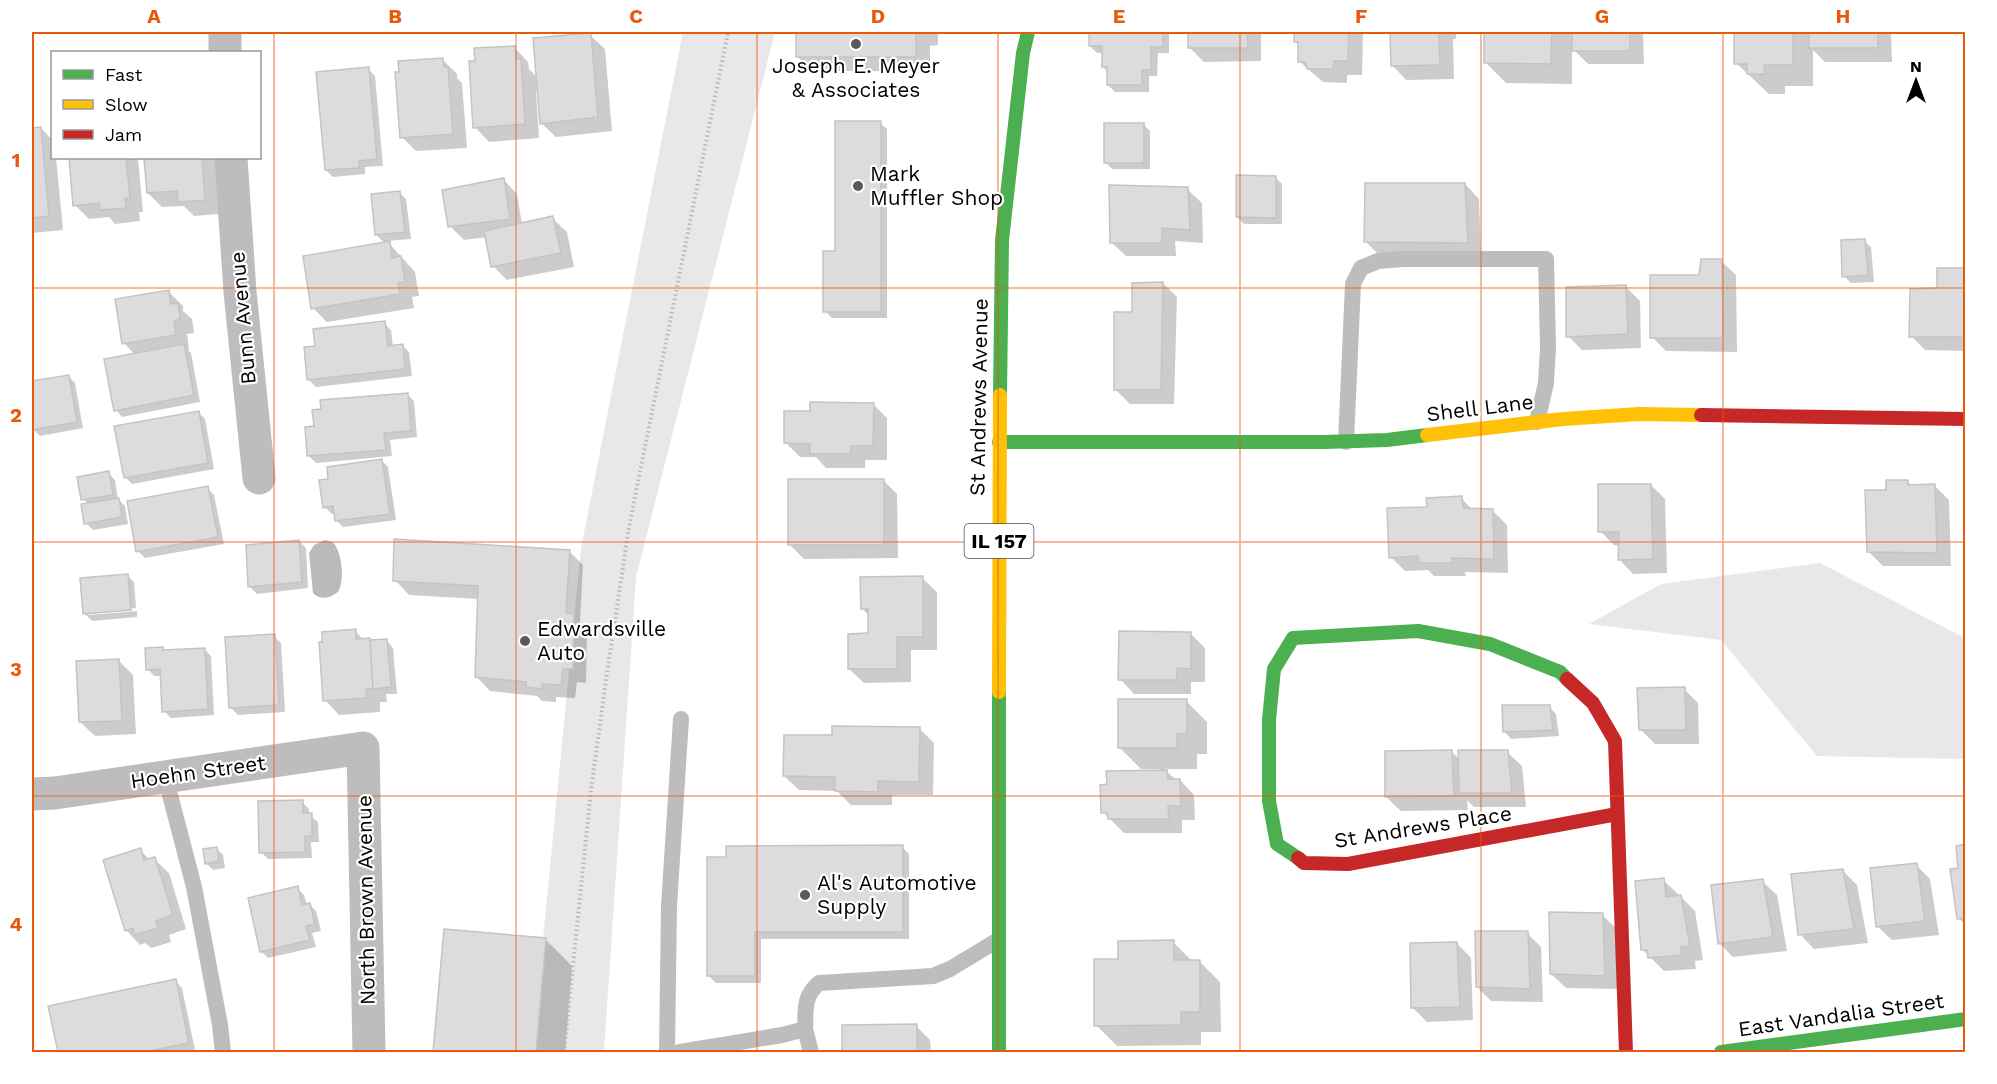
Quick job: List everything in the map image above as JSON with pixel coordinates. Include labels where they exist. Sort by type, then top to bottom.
[{"type":"street","points":[[225,32],[225,51]]},
{"type":"street","name":"St Andrews Avenue","points":[[999,1053],[999,442],[1002,240],[1023,53],[1028,32]]},
{"type":"street","name":"Bunn Avenue","points":[[231,159],[240,292],[259,478]]},
{"type":"street","name":"Shell Lane","points":[[999,442],[1346,442],[1387,440],[1537,422],[1639,414],[1965,419]]},
{"type":"street","name":"St Andrews Place","points":[[1617,814],[1347,864],[1304,863],[1277,843],[1269,801],[1269,720],[1274,669],[1293,638],[1418,631],[1490,644],[1560,672],[1593,703],[1615,741],[1626,1053]]},
{"type":"street","name":"Hoehn Street","points":[[32,794],[55,794],[363,748]]},
{"type":"street","name":"North Brown Avenue","points":[[363,748],[369,1053]]},
{"type":"street","name":"East Vandalia Street","points":[[1721,1053],[1813,1046],[1965,1019]]},
{"type":"lane","points":[[1346,442],[1353,284],[1360,268],[1378,261],[1546,259],[1546,384],[1537,422]]},
{"type":"lane","points":[[667,1053],[669,906],[681,719]]},
{"type":"lane","points":[[167,777],[194,887],[220,1025],[223,1053]]},
{"type":"lane","points":[[811,1053],[806,1029],[807,999],[811,990],[819,983],[933,976],[950,969],[998,940]]},
{"type":"lane","points":[[680,1053],[806,1029]]},
{"type":"path","points":[[564,1053],[591,790],[604,687],[629,527],[728,32]]},
{"type":"shaded area","points":[[683,32],[775,32],[636,577],[604,1052],[532,1052],[581,548]]},
{"type":"shaded area","points":[[325,540],[333,542],[336,547],[342,573],[338,592],[322,598],[313,593],[309,553],[314,545]]},
{"type":"shaded area","points":[[1820,563],[1965,638],[1965,759],[1817,756],[1721,640],[1589,624],[1661,584]]},
{"type":"building","name":"Joseph E. Meyer & Associates","points":[[796,32],[916,32],[916,57],[796,57]]},
{"type":"building","points":[[1089,32],[1163,32],[1163,47],[1151,47],[1151,70],[1142,70],[1142,85],[1107,85],[1107,67],[1102,67],[1102,46],[1089,46]]},
{"type":"building","points":[[1188,32],[1247,32],[1248,48],[1188,48]]},
{"type":"building","points":[[1294,32],[1349,32],[1348,61],[1334,61],[1333,69],[1307,69],[1305,62],[1298,62],[1298,42],[1294,42]]},
{"type":"building","points":[[1390,32],[1439,32],[1440,65],[1391,66]]},
{"type":"building","points":[[1484,32],[1552,32],[1551,64],[1484,63]]},
{"type":"building","points":[[1572,32],[1630,32],[1630,51],[1572,51]]},
{"type":"building","points":[[1734,32],[1793,32],[1793,65],[1764,65],[1765,74],[1747,74],[1747,64],[1734,64]]},
{"type":"building","points":[[1809,32],[1878,32],[1878,48],[1809,48]]},
{"type":"building","points":[[591,33],[598,117],[540,124],[533,38]]},
{"type":"building","points":[[515,46],[516,59],[521,59],[525,124],[473,128],[469,61],[475,61],[474,48]]},
{"type":"building","points":[[443,58],[444,67],[448,67],[453,134],[400,138],[395,72],[399,72],[398,61]]},
{"type":"building","points":[[369,67],[377,159],[359,161],[359,168],[325,170],[316,72]]},
{"type":"building","name":"Mark Muffler Shop","points":[[835,121],[881,121],[881,312],[823,312],[823,251],[835,251]]},
{"type":"building","points":[[1104,123],[1144,123],[1144,163],[1104,163]]},
{"type":"building","points":[[41,127],[49,216],[32,218],[32,128]]},
{"type":"building","points":[[69,159],[126,159],[130,198],[125,198],[126,208],[100,210],[99,203],[73,206]]},
{"type":"building","points":[[144,159],[202,159],[205,200],[178,202],[177,191],[147,193]]},
{"type":"building","points":[[1236,175],[1276,176],[1276,218],[1236,217]]},
{"type":"building","points":[[504,178],[510,219],[448,227],[442,190]]},
{"type":"building","points":[[1365,183],[1465,183],[1468,243],[1364,242]]},
{"type":"building","points":[[1109,185],[1188,187],[1190,230],[1162,228],[1162,243],[1110,243]]},
{"type":"building","points":[[400,191],[405,232],[375,235],[371,194]]},
{"type":"building","points":[[553,216],[561,253],[491,267],[484,231]]},
{"type":"building","points":[[1865,239],[1868,275],[1842,277],[1841,240]]},
{"type":"building","points":[[390,241],[392,258],[401,256],[405,282],[398,283],[400,294],[311,309],[303,256]]},
{"type":"building","points":[[1701,259],[1722,259],[1723,338],[1650,338],[1650,275],[1699,275]]},
{"type":"building","points":[[1937,268],[1966,268],[1966,337],[1909,337],[1910,289],[1937,288]]},
{"type":"building","points":[[1163,282],[1161,390],[1114,390],[1114,312],[1132,312],[1132,283]]},
{"type":"building","points":[[1626,285],[1628,334],[1566,337],[1566,287]]},
{"type":"building","points":[[169,290],[171,304],[178,303],[180,319],[174,321],[176,335],[122,344],[115,299]]},
{"type":"building","points":[[385,321],[388,346],[403,344],[405,369],[307,380],[304,347],[315,346],[313,329]]},
{"type":"building","points":[[184,344],[194,395],[114,411],[104,359]]},
{"type":"building","points":[[69,375],[77,422],[32,430],[32,381]]},
{"type":"building","points":[[408,393],[411,431],[384,433],[386,450],[307,456],[305,427],[314,426],[312,410],[321,409],[320,400]]},
{"type":"building","points":[[810,402],[874,403],[873,446],[851,446],[851,454],[810,454],[810,444],[784,443],[784,411],[810,411]]},
{"type":"building","points":[[199,411],[208,463],[124,478],[114,426]]},
{"type":"building","points":[[382,459],[390,514],[335,521],[333,506],[323,508],[319,480],[328,479],[327,467]]},
{"type":"building","points":[[109,471],[113,495],[81,500],[77,477]]},
{"type":"building","points":[[788,479],[884,479],[884,545],[788,545]]},
{"type":"building","points":[[1886,480],[1908,480],[1908,485],[1935,484],[1937,553],[1867,552],[1865,490],[1886,490]]},
{"type":"building","points":[[1598,484],[1651,484],[1653,559],[1618,560],[1619,532],[1598,532]]},
{"type":"building","points":[[208,486],[218,537],[136,552],[127,501]]},
{"type":"building","points":[[1462,496],[1463,508],[1493,509],[1494,559],[1452,558],[1453,563],[1419,563],[1418,556],[1389,558],[1387,508],[1427,507],[1426,498]]},
{"type":"building","points":[[119,498],[122,517],[84,524],[81,504]]},
{"type":"building","name":"Edwardsville Auto","points":[[394,539],[570,550],[566,613],[574,614],[573,669],[563,669],[561,685],[542,684],[542,689],[526,687],[526,682],[475,677],[478,586],[393,581]]},
{"type":"building","points":[[299,540],[302,582],[248,587],[246,545]]},
{"type":"building","points":[[128,574],[131,610],[83,614],[80,578]]},
{"type":"building","points":[[923,576],[923,637],[897,637],[897,669],[848,669],[848,634],[868,633],[868,609],[861,609],[860,577]]},
{"type":"building","points":[[356,629],[356,639],[370,638],[373,689],[366,689],[367,698],[323,701],[319,642],[322,642],[322,632]]},
{"type":"building","points":[[1119,631],[1191,632],[1191,669],[1177,668],[1177,680],[1118,680]]},
{"type":"building","points":[[275,634],[279,705],[229,708],[225,637]]},
{"type":"building","points":[[387,639],[391,687],[373,689],[370,640]]},
{"type":"building","points":[[163,647],[163,650],[205,648],[208,709],[162,712],[160,669],[146,670],[145,648]]},
{"type":"building","points":[[119,659],[122,721],[79,722],[76,661]]},
{"type":"building","points":[[1685,687],[1686,730],[1639,730],[1637,688]]},
{"type":"building","points":[[1118,699],[1187,699],[1187,734],[1177,734],[1177,748],[1118,748]]},
{"type":"building","points":[[1502,705],[1550,705],[1553,730],[1503,732]]},
{"type":"building","points":[[832,726],[920,727],[919,782],[878,781],[878,792],[835,791],[835,777],[783,776],[784,735],[832,735]]},
{"type":"building","points":[[1452,750],[1454,796],[1385,797],[1385,751]]},
{"type":"building","points":[[1458,750],[1508,750],[1512,793],[1459,793]]},
{"type":"building","points":[[1167,770],[1168,779],[1180,779],[1181,806],[1168,806],[1169,819],[1108,819],[1107,813],[1101,813],[1100,785],[1107,784],[1106,771]]},
{"type":"building","points":[[303,800],[303,813],[312,813],[312,836],[305,836],[305,852],[259,853],[258,801]]},
{"type":"building","points":[[1966,844],[1966,918],[1957,919],[1950,869],[1958,868],[1956,846]]},
{"type":"building","name":"Al's Automotive Supply","points":[[903,845],[903,932],[755,932],[755,976],[707,976],[707,857],[726,857],[726,846]]},
{"type":"building","points":[[217,847],[219,861],[205,864],[203,849]]},
{"type":"building","points":[[141,848],[144,860],[155,857],[173,915],[156,921],[158,928],[135,935],[133,928],[125,931],[103,860]]},
{"type":"building","points":[[1917,863],[1925,921],[1876,927],[1870,868]]},
{"type":"building","points":[[1843,869],[1854,929],[1798,935],[1791,874]]},
{"type":"building","points":[[1664,878],[1666,897],[1681,895],[1690,946],[1681,947],[1682,955],[1648,958],[1647,950],[1641,950],[1635,881]]},
{"type":"building","points":[[1763,879],[1773,937],[1718,944],[1711,885]]},
{"type":"building","points":[[298,886],[302,905],[310,903],[315,924],[306,926],[310,940],[260,952],[248,898]]},
{"type":"building","points":[[1549,912],[1603,913],[1605,976],[1550,974]]},
{"type":"building","points":[[444,929],[546,938],[536,1052],[433,1052]]},
{"type":"building","points":[[1475,931],[1528,931],[1530,989],[1476,987]]},
{"type":"building","points":[[1174,940],[1174,960],[1200,960],[1200,1012],[1181,1012],[1181,1025],[1094,1026],[1094,959],[1118,959],[1118,941]]},
{"type":"building","points":[[1457,942],[1460,1007],[1411,1008],[1410,943]]},
{"type":"building","points":[[176,979],[189,1043],[144,1052],[58,1052],[48,1006]]},
{"type":"building","points":[[917,1024],[917,1052],[842,1052],[842,1025]]},
{"type":"traffic: fast","points":[[1000,395],[1002,240],[1023,53],[1028,32]]},
{"type":"traffic: fast","points":[[999,442],[1324,442],[1387,440],[1427,435]]},
{"type":"traffic: fast","points":[[1298,858],[1277,844],[1269,801],[1269,720],[1274,669],[1293,638],[1418,631],[1490,644],[1560,672],[1567,679]]},
{"type":"traffic: fast","points":[[999,692],[999,1052]]},
{"type":"traffic: fast","points":[[1721,1052],[1966,1019]]},
{"type":"traffic: slow","points":[[999,692],[1000,395]]},
{"type":"traffic: slow","points":[[1427,435],[1563,419],[1639,414],[1701,415]]},
{"type":"traffic: jam","points":[[1701,415],[1966,419]]},
{"type":"traffic: jam","points":[[1567,679],[1593,703],[1615,741],[1626,1052]]},
{"type":"traffic: jam","points":[[1298,858],[1304,863],[1348,864],[1617,814]]},
{"type":"place","name":"Joseph E. Meyer & Associates","points":[[856,44]]},
{"type":"place","name":"Mark Muffler Shop","points":[[858,186]]},
{"type":"place","name":"Edwardsville Auto","points":[[525,641]]},
{"type":"place","name":"Al's Automotive Supply","points":[[805,895]]}]
